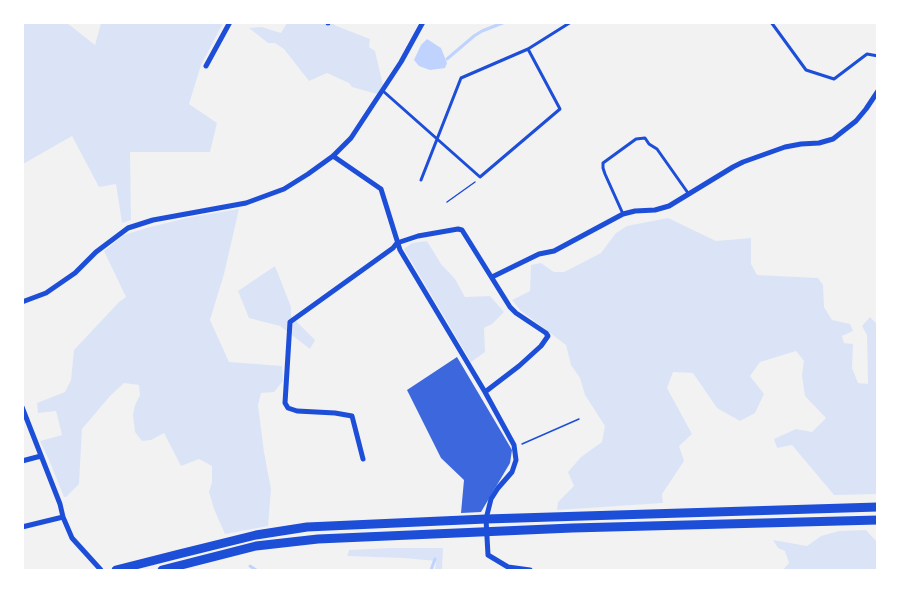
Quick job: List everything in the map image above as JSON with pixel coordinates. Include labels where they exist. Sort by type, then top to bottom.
[{"type":"main road","points":[[116,570],[256,535],[307,527],[878,507]]},
{"type":"main road","points":[[162,570],[256,546],[307,540],[486,531],[878,520]]},
{"type":"street","points":[[206,66],[230,22]]},
{"type":"street","points":[[413,22],[420,29]]},
{"type":"street","points":[[22,302],[46,293],[75,273],[96,252],[128,228],[153,220],[246,203],[284,189],[308,174],[333,156],[351,138],[401,62],[423,22]]},
{"type":"street","points":[[492,277],[539,254],[554,251],[623,214],[669,206],[733,166],[785,147],[833,139],[856,121],[878,91]]},
{"type":"street","points":[[333,156],[381,189],[400,250],[503,422],[515,447],[516,460],[512,472],[491,499],[486,519],[488,555],[508,567],[530,570]]},
{"type":"street","points":[[363,459],[352,416],[297,411],[288,408],[285,403],[290,322],[397,243],[418,236],[462,230],[510,307],[548,336],[541,346],[519,366],[485,392]]},
{"type":"street","points":[[22,406],[72,538],[100,570]]},
{"type":"street","points":[[22,461],[41,456]]},
{"type":"street","points":[[22,527],[63,517]]},
{"type":"lane","points":[[422,180],[461,78],[528,49],[571,22]]},
{"type":"lane","points":[[771,22],[806,70],[834,79],[867,54],[878,56]]},
{"type":"lane","points":[[383,91],[480,177],[560,109],[528,49]]},
{"type":"lane","points":[[623,214],[605,174],[603,164],[636,139],[645,138],[657,149],[689,194]]},
{"type":"path","points":[[447,202],[480,177]]},
{"type":"path","points":[[515,447],[579,419]]},
{"type":"shaded area","points":[[23,22],[67,23],[95,45],[101,23],[223,23],[201,65],[189,104],[217,123],[210,152],[130,152],[131,220],[122,223],[116,184],[99,187],[72,136],[23,164]]},
{"type":"shaded area","points":[[287,23],[335,23],[334,25],[370,39],[369,47],[375,51],[383,85],[377,94],[352,87],[349,83],[327,73],[309,81],[284,49],[275,43],[268,43],[249,28],[262,27],[281,33]]},
{"type":"shaded area","points":[[239,209],[224,274],[210,320],[229,362],[282,366],[283,381],[274,392],[261,393],[258,405],[271,489],[268,526],[225,534],[209,492],[212,482],[212,466],[199,459],[181,466],[164,433],[151,440],[142,441],[135,432],[133,415],[140,395],[139,385],[124,383],[82,429],[79,484],[64,497],[40,441],[62,435],[56,411],[38,413],[37,403],[65,392],[71,380],[74,350],[126,297],[104,251],[124,235],[191,217]]},
{"type":"shaded area","points":[[668,218],[716,241],[751,238],[751,264],[757,275],[818,278],[823,285],[824,307],[832,320],[850,324],[853,331],[842,336],[844,343],[853,344],[852,368],[858,383],[868,384],[867,335],[862,326],[870,317],[877,324],[877,494],[834,495],[792,445],[777,448],[774,439],[796,429],[812,432],[826,418],[805,396],[802,375],[804,361],[796,351],[760,362],[750,376],[764,394],[755,413],[740,421],[717,408],[693,373],[673,372],[667,388],[692,434],[679,446],[684,461],[662,494],[663,503],[557,510],[558,502],[574,486],[568,472],[581,457],[602,442],[605,426],[585,395],[580,378],[571,365],[566,345],[520,310],[512,300],[530,291],[531,265],[541,263],[554,272],[564,272],[601,253],[616,233],[627,226]]},
{"type":"shaded area","points":[[427,241],[441,264],[455,279],[465,297],[490,296],[504,312],[492,324],[484,328],[485,352],[471,362],[404,249],[412,243]]},
{"type":"shaded area","points":[[275,266],[291,307],[291,316],[315,340],[310,349],[280,326],[249,318],[238,291]]},
{"type":"shaded area","points":[[866,530],[877,542],[877,570],[783,570],[789,563],[785,551],[778,548],[773,540],[807,546],[821,536],[839,531]]},
{"type":"shaded area","points":[[443,548],[442,570],[435,570],[436,561],[347,556],[349,550]]},
{"type":"water","points":[[427,39],[441,48],[447,63],[445,68],[430,70],[419,66],[414,60],[421,45]]},
{"type":"building","points":[[457,357],[512,450],[510,463],[481,512],[461,513],[464,480],[441,458],[407,390]]},
{"type":"waterway","points":[[447,59],[474,36],[505,22]]},
{"type":"waterway","points":[[431,570],[435,559]]},
{"type":"waterway","points":[[250,566],[256,570]]}]
